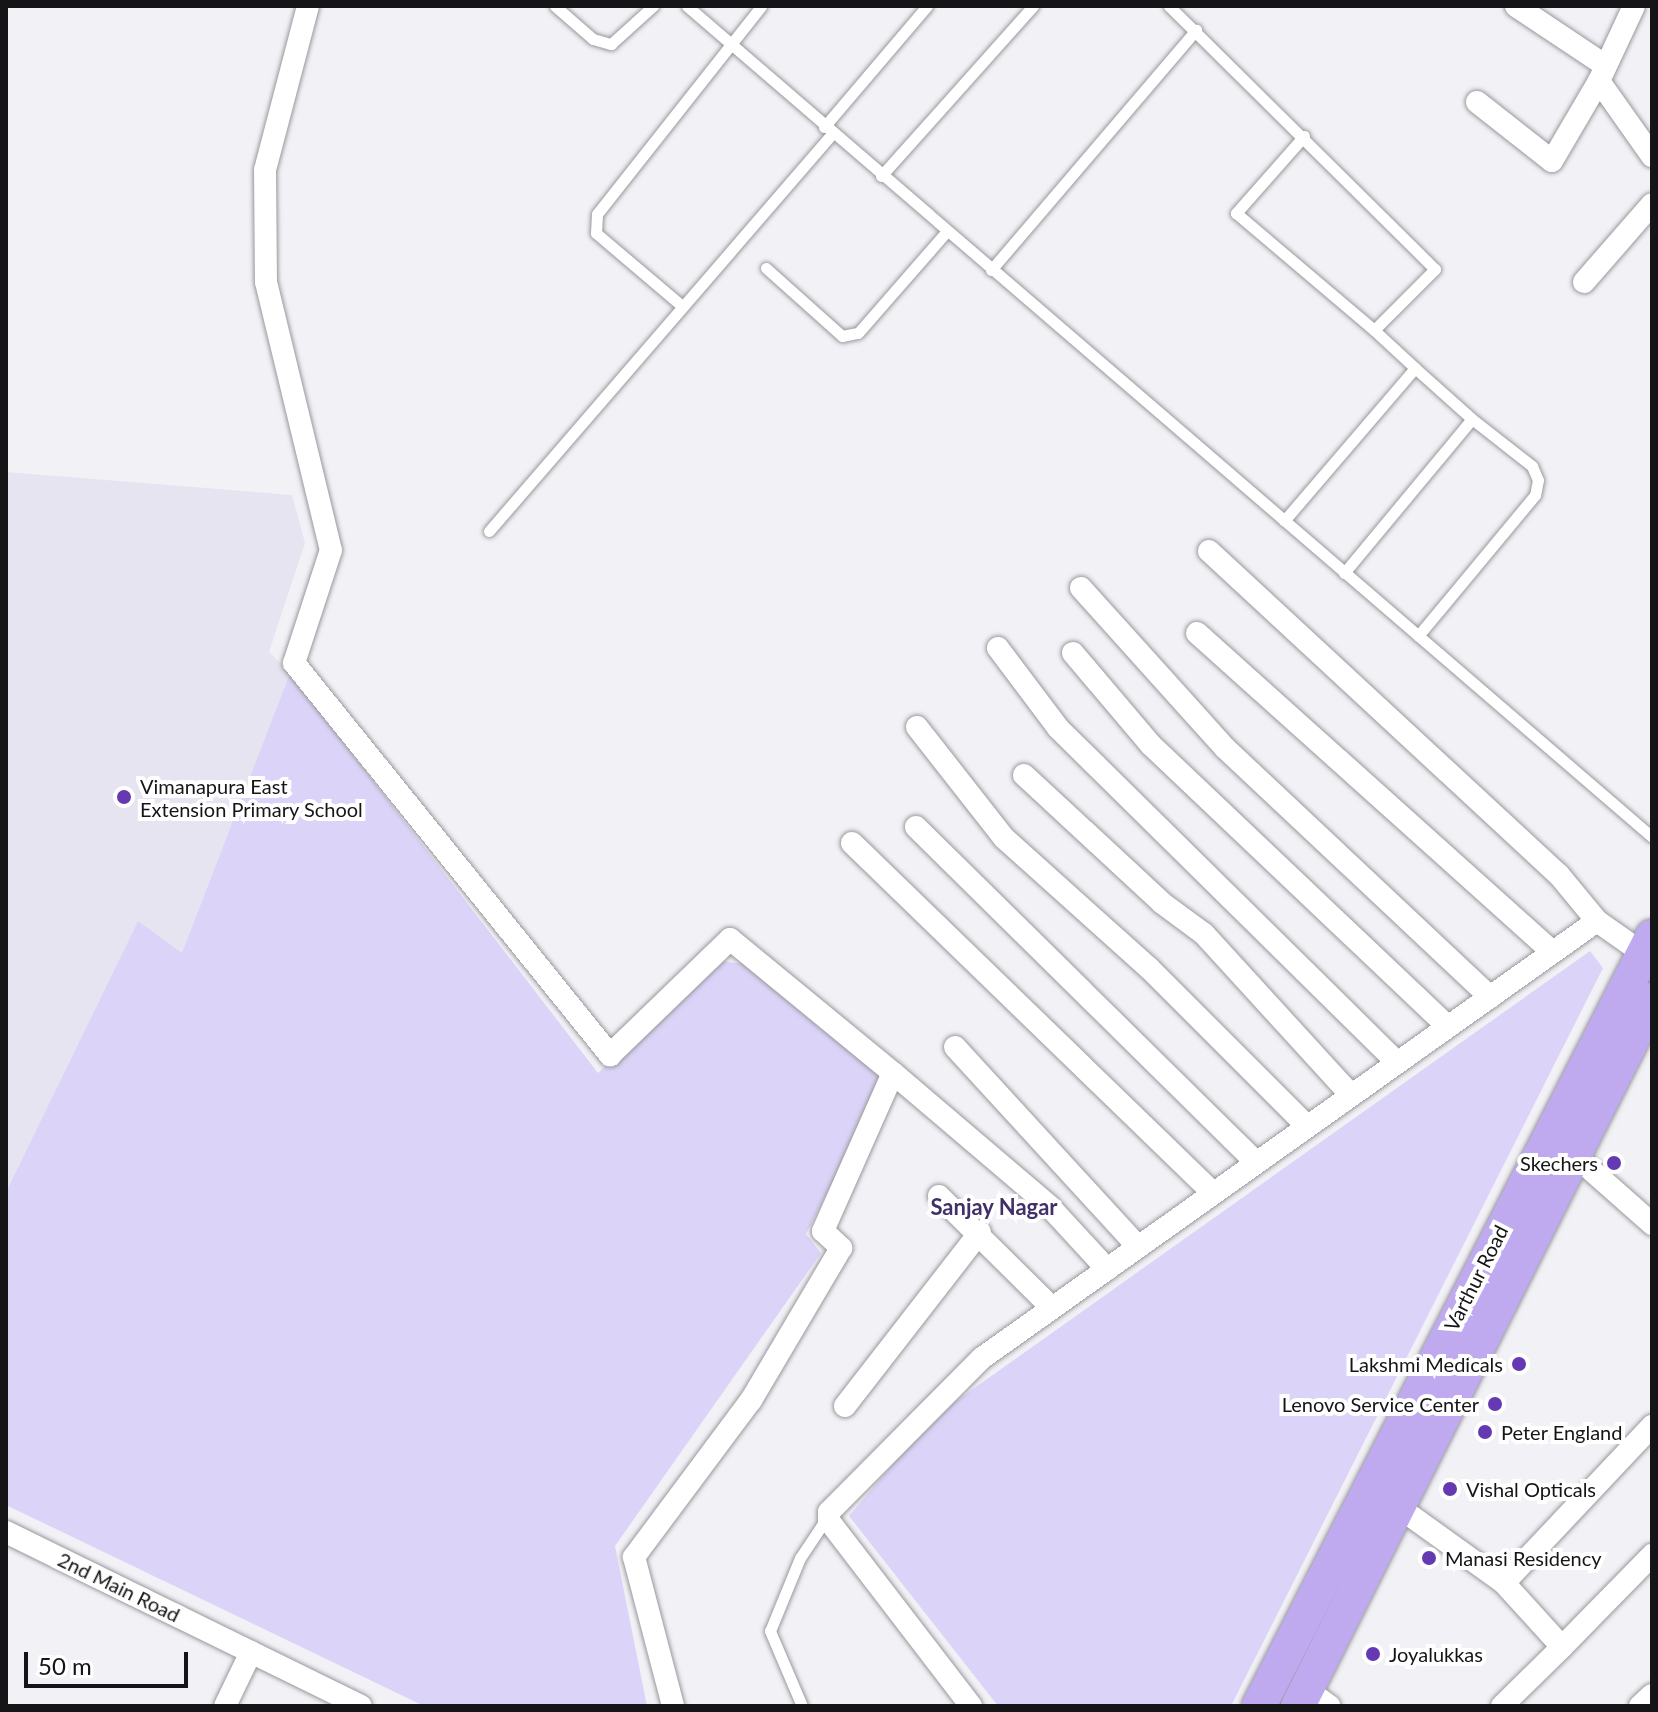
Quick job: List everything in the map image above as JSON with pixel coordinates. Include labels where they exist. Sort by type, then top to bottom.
[{"type":"main road","name":"Varthur Road","points":[[1311,1700],[1397,1506],[1466,1334],[1648,945]]},
{"type":"main road","name":"Varthur Road","points":[[1259,1706],[1466,1334],[1648,1020]]},
{"type":"street","points":[[308,6],[265,170],[266,282],[331,550],[294,663],[610,1055],[730,939],[1049,1206],[1107,1269]]},
{"type":"street","points":[[1516,6],[1602,74],[1652,156]]},
{"type":"street","points":[[1477,102],[1552,161],[1602,74],[1634,6]]},
{"type":"street","points":[[1584,282],[1652,204]]},
{"type":"street","points":[[1209,551],[1559,875],[1597,921],[1648,945]]},
{"type":"street","points":[[1081,588],[1225,748],[1490,997]]},
{"type":"street","points":[[1197,633],[1553,952]]},
{"type":"street","points":[[998,648],[1058,728],[1397,1062]]},
{"type":"street","points":[[1073,653],[1151,745],[1447,1026]]},
{"type":"street","points":[[917,727],[1004,838],[1149,968],[1307,1126]]},
{"type":"street","points":[[1024,775],[1162,903],[1204,934],[1351,1095]]},
{"type":"street","points":[[916,827],[1256,1162]]},
{"type":"street","points":[[852,843],[1213,1193]]},
{"type":"street","points":[[971,1706],[828,1516],[982,1358],[1597,921]]},
{"type":"street","points":[[955,1047],[1138,1247]]},
{"type":"street","points":[[673,1706],[634,1557],[751,1400],[841,1248],[823,1231],[893,1073]]},
{"type":"street","points":[[1573,1154],[1652,1224]]},
{"type":"street","points":[[939,1196],[980,1232],[1052,1308]]},
{"type":"street","points":[[845,1406],[980,1232]]},
{"type":"street","points":[[1504,1583],[1652,1426]]},
{"type":"street","points":[[1397,1506],[1504,1583],[1562,1647]]},
{"type":"street","name":"2nd Main Road","points":[[6,1532],[353,1704]]},
{"type":"street","points":[[1502,1706],[1652,1555]]},
{"type":"street","points":[[225,1706],[251,1652]]},
{"type":"street","points":[[1640,1706],[1652,1695]]},
{"type":"lane","points":[[555,6],[593,39],[611,44],[653,6]]},
{"type":"lane","points":[[687,6],[828,131],[1652,837]]},
{"type":"lane","points":[[682,306],[596,233],[597,214],[727,43],[761,6]]},
{"type":"lane","points":[[489,531],[828,131],[927,6]]},
{"type":"lane","points":[[881,176],[1033,6]]},
{"type":"lane","points":[[1169,6],[1304,136],[1435,269],[1374,330]]},
{"type":"lane","points":[[991,270],[1196,30]]},
{"type":"lane","points":[[1304,136],[1236,213],[1374,330],[1472,419],[1532,466],[1538,480],[1535,495],[1418,636]]},
{"type":"lane","points":[[766,268],[842,336],[858,333],[946,232]]},
{"type":"lane","points":[[1284,521],[1415,368]]},
{"type":"lane","points":[[1344,573],[1472,419]]},
{"type":"lane","points":[[802,1706],[770,1631],[800,1558],[828,1516]]},
{"type":"shaded area","name":"Vimanapura East Extension Primary School","points":[[6,472],[292,495],[305,543],[269,652],[290,673],[182,954],[138,921],[6,1192]]},
{"type":"shaded area","points":[[290,673],[598,1073],[717,961],[748,964],[887,1077],[806,1234],[821,1253],[615,1546],[647,1706],[424,1706],[6,1505],[6,1192],[138,921],[182,953]]},
{"type":"shaded area","points":[[1590,951],[1603,968],[1231,1706],[998,1706],[849,1516],[932,1418]]},
{"type":"place","name":"Vimanapura East Extension Primary School","points":[[124,797]]},
{"type":"place","name":"Skechers","points":[[1614,1163]]},
{"type":"place","name":"Lakshmi Medicals","points":[[1519,1364]]},
{"type":"place","name":"Lenovo Service Center","points":[[1495,1404]]},
{"type":"place","name":"Peter England","points":[[1485,1432]]},
{"type":"place","name":"Vishal Opticals","points":[[1450,1489]]},
{"type":"place","name":"Manasi Residency","points":[[1429,1558]]},
{"type":"place","name":"Joyalukkas","points":[[1373,1654]]},
{"type":"district","name":"Sanjay Nagar","points":[[994,1207]]}]
